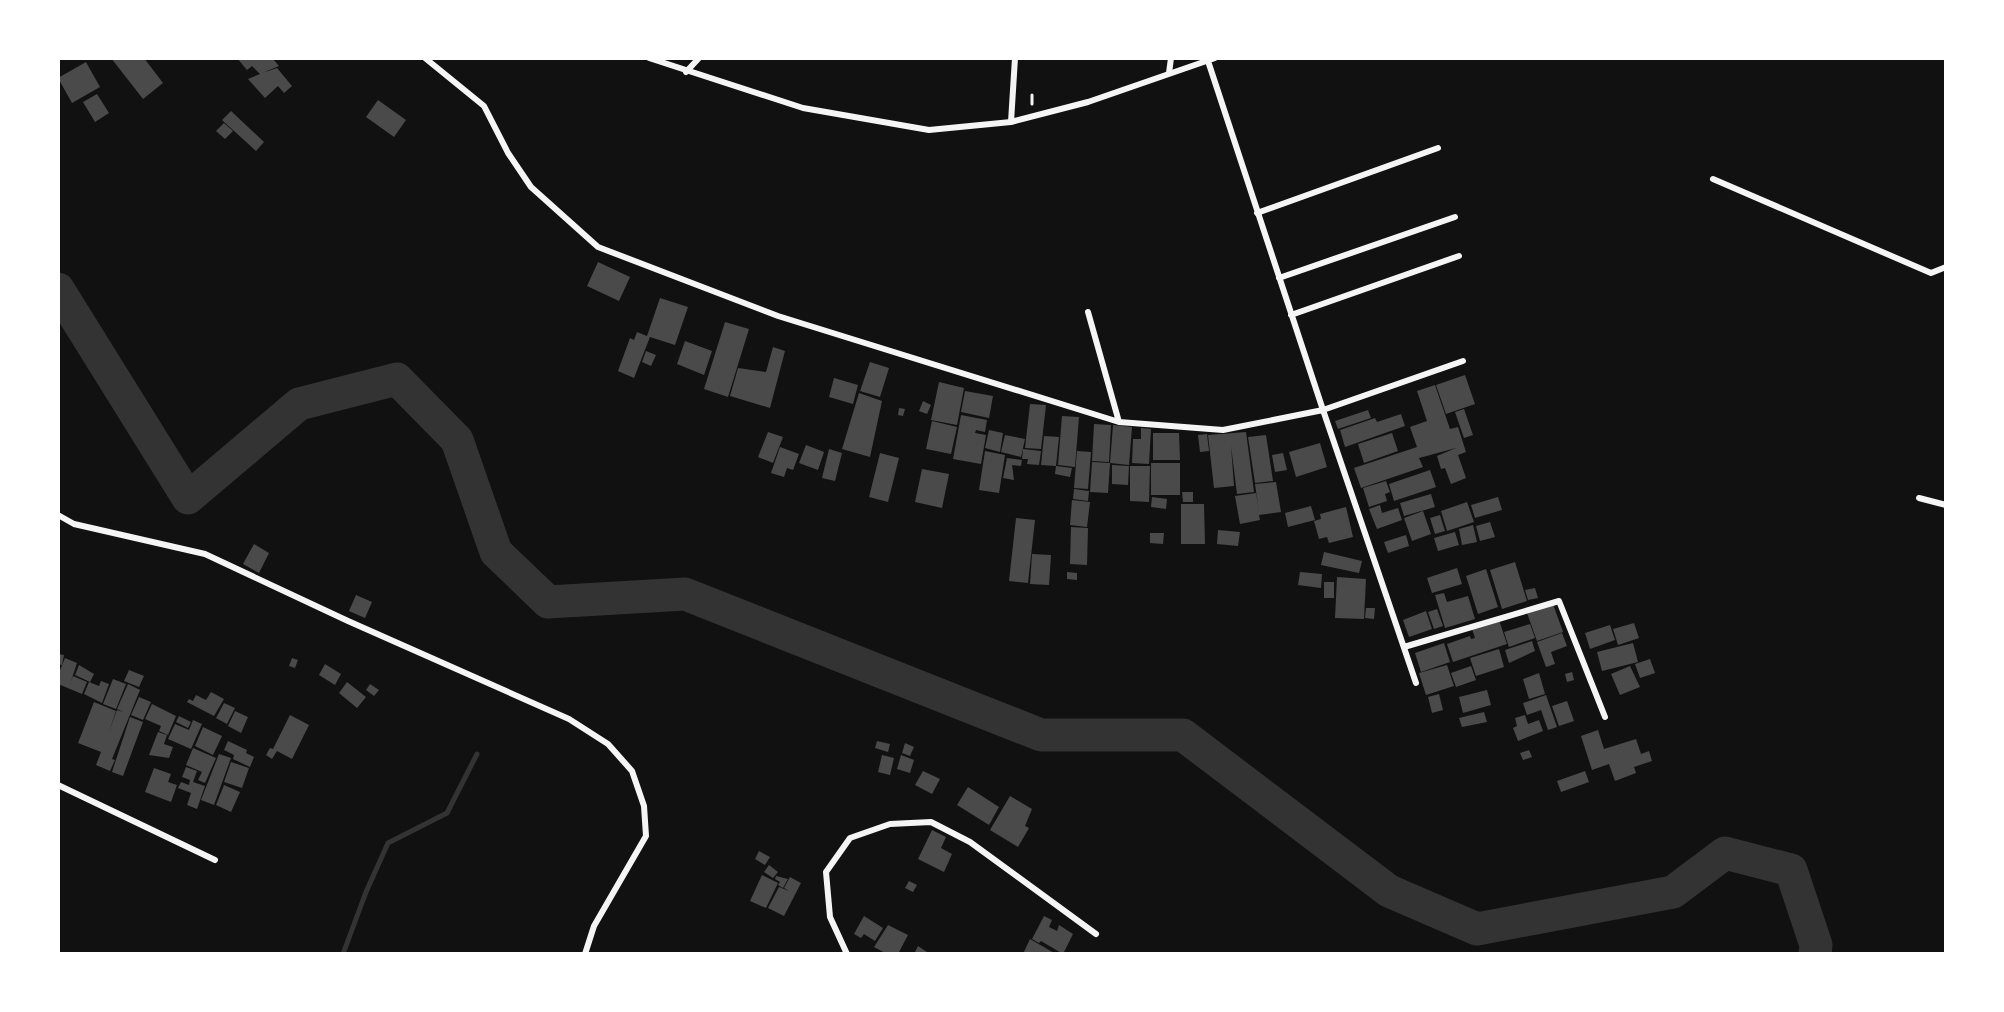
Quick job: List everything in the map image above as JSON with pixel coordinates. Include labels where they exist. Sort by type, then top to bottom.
[{"type":"street","points":[[425,58],[484,106],[508,153],[531,187],[598,247],[778,316],[1119,422],[1223,430],[1323,410],[1463,361]]},
{"type":"street","points":[[649,58],[686,72],[803,108],[929,130],[1011,122],[1088,102],[1215,58]]},
{"type":"street","points":[[686,72],[699,58]]},
{"type":"street","points":[[1011,122],[1015,58]]},
{"type":"street","points":[[1169,73],[1171,58]]},
{"type":"street","points":[[1208,61],[1416,683]]},
{"type":"street","points":[[1257,213],[1438,148]]},
{"type":"street","points":[[1713,179],[1931,273],[1946,267]]},
{"type":"street","points":[[1279,278],[1455,217]]},
{"type":"street","points":[[1292,315],[1459,256]]},
{"type":"street","points":[[1089,312],[1119,422]]},
{"type":"street","points":[[1919,498],[1946,505]]},
{"type":"street","points":[[58,515],[74,524],[205,554],[348,621],[568,719],[608,744],[632,771],[644,806],[646,836],[594,926],[585,954]]},
{"type":"street","points":[[1404,647],[1559,601],[1605,717]]},
{"type":"street","points":[[58,785],[215,860]]},
{"type":"street","points":[[848,954],[830,917],[826,872],[850,838],[890,824],[931,822],[970,842],[1096,934]]},
{"type":"path","points":[[1032,95],[1032,104]]},
{"type":"building","points":[[111,58],[144,58],[163,83],[143,99]]},
{"type":"building","points":[[237,58],[272,58],[279,66],[262,73],[277,68],[292,86],[284,93],[278,86],[265,98],[248,79],[260,74],[252,66],[247,70]]},
{"type":"building","points":[[86,62],[100,87],[72,103],[58,78]]},
{"type":"building","points":[[97,94],[109,113],[95,122],[83,102]]},
{"type":"building","points":[[378,100],[406,120],[394,137],[366,117]]},
{"type":"building","points":[[231,111],[264,142],[256,151],[222,120]]},
{"type":"building","points":[[224,123],[233,131],[225,139],[216,131]]},
{"type":"building","points":[[598,262],[630,277],[619,301],[587,286]]},
{"type":"building","points":[[660,298],[688,307],[675,345],[650,337],[634,378],[618,371],[630,338],[634,340],[637,332],[647,336]]},
{"type":"building","points":[[725,322],[749,329],[728,397],[704,389]]},
{"type":"building","points":[[685,341],[712,351],[704,375],[677,364]]},
{"type":"building","points":[[773,347],[785,351],[770,408],[730,396],[738,368],[766,372]]},
{"type":"building","points":[[646,351],[656,355],[651,366],[642,362]]},
{"type":"building","points":[[870,362],[889,368],[880,397],[860,391]]},
{"type":"building","points":[[1465,375],[1475,404],[1446,414],[1436,385]]},
{"type":"building","points":[[834,378],[858,385],[853,404],[829,397]]},
{"type":"building","points":[[939,382],[964,388],[957,425],[931,420]]},
{"type":"building","points":[[1435,385],[1450,429],[1458,427],[1466,452],[1458,455],[1466,478],[1451,484],[1445,468],[1441,469],[1437,456],[1456,448],[1419,458],[1423,467],[1361,488],[1354,468],[1417,447],[1410,427],[1427,421],[1417,391]]},
{"type":"building","points":[[965,391],[993,396],[989,418],[961,412]]},
{"type":"building","points":[[859,393],[882,401],[870,457],[842,449]]},
{"type":"building","points":[[923,401],[931,405],[927,414],[919,411]]},
{"type":"building","points":[[1030,404],[1046,405],[1041,449],[1025,448]]},
{"type":"building","points":[[899,408],[905,409],[903,416],[898,415]]},
{"type":"building","points":[[1464,409],[1473,435],[1464,438],[1455,412]]},
{"type":"building","points":[[1368,410],[1371,418],[1338,429],[1335,421]]},
{"type":"building","points":[[1401,414],[1405,426],[1345,447],[1340,430],[1375,418],[1377,422]]},
{"type":"building","points":[[961,415],[987,420],[985,432],[976,430],[975,433],[986,435],[981,464],[953,459]]},
{"type":"building","points":[[1062,416],[1079,417],[1075,467],[1058,465]]},
{"type":"building","points":[[932,421],[957,427],[951,454],[926,449]]},
{"type":"building","points":[[1094,424],[1111,425],[1109,462],[1092,461]]},
{"type":"building","points":[[1113,425],[1132,427],[1129,465],[1110,463]]},
{"type":"building","points":[[1141,428],[1151,429],[1149,464],[1132,463],[1133,439],[1141,439]]},
{"type":"building","points":[[989,430],[1003,433],[1000,452],[985,448]]},
{"type":"building","points":[[768,432],[783,437],[773,463],[758,457]]},
{"type":"building","points":[[1246,432],[1254,492],[1237,494],[1231,446],[1234,486],[1214,488],[1208,435]]},
{"type":"building","points":[[1153,433],[1179,433],[1180,460],[1153,460]]},
{"type":"building","points":[[1392,433],[1398,451],[1364,463],[1358,444]]},
{"type":"building","points":[[1207,434],[1209,451],[1200,452],[1198,435]]},
{"type":"building","points":[[1005,435],[1025,439],[1021,457],[1001,452]]},
{"type":"building","points":[[1266,435],[1273,481],[1255,483],[1248,437]]},
{"type":"building","points":[[1044,436],[1059,437],[1056,466],[1041,465]]},
{"type":"building","points":[[1320,443],[1327,467],[1296,477],[1289,452]]},
{"type":"building","points":[[806,445],[824,452],[818,470],[799,463]]},
{"type":"building","points":[[780,447],[799,454],[793,470],[787,468],[784,477],[771,473]]},
{"type":"building","points":[[829,449],[842,453],[835,481],[822,478]]},
{"type":"building","points":[[1023,449],[1041,451],[1039,465],[1027,464],[1028,459],[1022,459]]},
{"type":"building","points":[[985,451],[1005,455],[999,493],[979,490]]},
{"type":"building","points":[[1077,451],[1091,452],[1088,489],[1074,488]]},
{"type":"building","points":[[880,453],[899,458],[888,502],[869,497]]},
{"type":"building","points":[[1283,453],[1287,470],[1275,472],[1272,455]]},
{"type":"building","points":[[1007,458],[1022,460],[1021,466],[1012,465],[1014,480],[1003,478]]},
{"type":"building","points":[[1092,462],[1110,463],[1108,493],[1090,492]]},
{"type":"building","points":[[1151,463],[1180,463],[1180,495],[1151,495]]},
{"type":"building","points":[[1112,465],[1129,466],[1128,485],[1112,484]]},
{"type":"building","points":[[1056,466],[1072,468],[1070,477],[1055,474]]},
{"type":"building","points":[[1130,466],[1150,466],[1149,502],[1130,501]]},
{"type":"building","points":[[922,469],[949,474],[942,508],[915,502]]},
{"type":"building","points":[[1430,470],[1436,487],[1394,501],[1389,484]]},
{"type":"building","points":[[1386,481],[1390,492],[1385,494],[1387,501],[1369,507],[1363,488]]},
{"type":"building","points":[[1276,482],[1281,512],[1259,515],[1260,520],[1240,524],[1235,496],[1256,493],[1259,511],[1255,484]]},
{"type":"building","points":[[1074,489],[1089,491],[1088,501],[1073,499]]},
{"type":"building","points":[[1182,492],[1193,492],[1193,502],[1183,502]]},
{"type":"building","points":[[1431,494],[1435,507],[1404,516],[1400,503]]},
{"type":"building","points":[[1152,497],[1167,499],[1166,509],[1151,507]]},
{"type":"building","points":[[1498,497],[1502,510],[1475,518],[1471,505]]},
{"type":"building","points":[[1072,500],[1090,502],[1087,527],[1070,525]]},
{"type":"building","points":[[1467,502],[1474,522],[1447,531],[1441,511]]},
{"type":"building","points":[[1181,504],[1204,504],[1205,544],[1181,544]]},
{"type":"building","points":[[1380,505],[1382,513],[1398,508],[1402,520],[1377,529],[1369,509]]},
{"type":"building","points":[[1311,506],[1315,520],[1288,527],[1285,513]]},
{"type":"building","points":[[1346,507],[1353,537],[1329,543],[1327,537],[1319,539],[1314,521],[1321,519],[1320,514]]},
{"type":"building","points":[[1423,511],[1431,534],[1412,541],[1404,518]]},
{"type":"building","points":[[1440,515],[1445,531],[1435,534],[1430,518]]},
{"type":"building","points":[[1016,518],[1035,520],[1028,583],[1009,581]]},
{"type":"building","points":[[1490,522],[1495,537],[1480,541],[1476,526]]},
{"type":"building","points":[[1473,525],[1477,542],[1462,545],[1459,529]]},
{"type":"building","points":[[1071,527],[1088,528],[1087,565],[1070,564]]},
{"type":"building","points":[[1218,530],[1240,532],[1238,546],[1217,544]]},
{"type":"building","points":[[1455,532],[1459,545],[1438,551],[1434,538]]},
{"type":"building","points":[[1150,533],[1164,533],[1163,544],[1150,543]]},
{"type":"building","points":[[1406,535],[1409,546],[1388,553],[1384,542]]},
{"type":"building","points":[[254,544],[269,553],[259,573],[243,564]]},
{"type":"building","points":[[1324,552],[1362,561],[1359,573],[1321,565]]},
{"type":"building","points":[[1032,554],[1051,555],[1049,585],[1030,584]]},
{"type":"building","points":[[1515,562],[1527,601],[1502,609],[1490,570]]},
{"type":"building","points":[[1457,568],[1462,584],[1432,593],[1427,578]]},
{"type":"building","points":[[1486,569],[1498,607],[1478,614],[1466,576]]},
{"type":"building","points":[[1067,572],[1077,573],[1077,580],[1067,579]]},
{"type":"building","points":[[1300,572],[1322,574],[1321,588],[1298,585]]},
{"type":"building","points":[[1337,577],[1366,579],[1364,619],[1335,618]]},
{"type":"building","points":[[1324,582],[1334,582],[1334,598],[1324,598]]},
{"type":"building","points":[[1535,588],[1538,598],[1528,600],[1525,590]]},
{"type":"building","points":[[1444,593],[1447,602],[1468,596],[1475,619],[1445,628],[1435,595]]},
{"type":"building","points":[[356,595],[372,602],[365,618],[349,611]]},
{"type":"building","points":[[1553,604],[1563,632],[1537,641],[1527,613]]},
{"type":"building","points":[[1366,608],[1375,608],[1374,619],[1365,618]]},
{"type":"building","points":[[1437,609],[1443,626],[1434,629],[1428,612]]},
{"type":"building","points":[[1426,611],[1432,629],[1409,637],[1403,620]]},
{"type":"building","points":[[1499,620],[1507,644],[1453,662],[1447,644],[1470,636],[1471,639],[1475,638],[1472,629]]},
{"type":"building","points":[[1634,623],[1639,638],[1618,645],[1613,629]]},
{"type":"building","points":[[1530,624],[1535,638],[1509,647],[1504,632]]},
{"type":"building","points":[[1610,625],[1615,640],[1590,649],[1585,633]]},
{"type":"building","points":[[1562,633],[1567,646],[1551,652],[1555,664],[1546,667],[1537,642]]},
{"type":"building","points":[[1532,641],[1535,651],[1509,663],[1505,650]]},
{"type":"building","points":[[1444,643],[1450,662],[1421,672],[1415,653]]},
{"type":"building","points":[[1633,643],[1638,662],[1602,671],[1597,652]]},
{"type":"building","points":[[1499,649],[1504,667],[1476,676],[1470,658]]},
{"type":"building","points":[[58,654],[64,655],[62,665],[58,664]]},
{"type":"building","points":[[65,658],[77,663],[70,684],[73,676],[87,682],[82,694],[58,684],[58,675]]},
{"type":"building","points":[[292,658],[298,660],[295,668],[289,666]]},
{"type":"building","points":[[1650,659],[1655,673],[1640,678],[1635,664]]},
{"type":"building","points":[[325,664],[341,674],[335,685],[319,675]]},
{"type":"building","points":[[79,665],[94,674],[90,682],[75,675]]},
{"type":"building","points":[[1447,665],[1454,686],[1426,695],[1419,673]]},
{"type":"building","points":[[1471,666],[1476,680],[1456,687],[1451,673]]},
{"type":"building","points":[[1630,666],[1640,687],[1620,695],[1611,674]]},
{"type":"building","points":[[129,670],[144,676],[139,687],[124,681]]},
{"type":"building","points":[[1572,672],[1574,680],[1567,682],[1565,674]]},
{"type":"building","points":[[1539,673],[1545,694],[1529,699],[1523,679]]},
{"type":"building","points":[[113,679],[126,684],[116,709],[103,704]]},
{"type":"building","points":[[101,681],[109,684],[102,703],[84,694],[89,682],[99,686]]},
{"type":"building","points":[[347,682],[366,697],[357,708],[339,693]]},
{"type":"building","points":[[128,684],[140,690],[112,759],[115,760],[110,771],[96,765],[101,752],[78,743],[94,702],[116,711],[109,732],[117,710],[124,712],[117,709]]},
{"type":"building","points":[[370,684],[379,690],[374,696],[366,690]]},
{"type":"building","points":[[1487,690],[1491,705],[1463,713],[1459,697]]},
{"type":"building","points":[[211,692],[224,699],[214,716],[187,702],[189,699],[193,701],[196,695],[206,700]]},
{"type":"building","points":[[1439,694],[1443,710],[1432,713],[1428,697]]},
{"type":"building","points":[[1546,695],[1557,727],[1548,730],[1541,710],[1527,715],[1523,703]]},
{"type":"building","points":[[139,697],[151,702],[143,720],[131,715]]},
{"type":"building","points":[[1567,701],[1574,721],[1559,726],[1552,706]]},
{"type":"building","points":[[224,703],[235,708],[227,724],[216,718]]},
{"type":"building","points":[[152,704],[176,716],[168,735],[159,731],[161,726],[145,719]]},
{"type":"building","points":[[235,711],[248,717],[241,733],[228,726]]},
{"type":"building","points":[[1484,712],[1487,722],[1462,727],[1459,718]]},
{"type":"building","points":[[290,715],[309,725],[292,759],[277,751],[272,759],[266,755],[270,748],[273,749]]},
{"type":"building","points":[[1525,715],[1528,724],[1539,720],[1543,731],[1518,741],[1513,728],[1517,726],[1515,718]]},
{"type":"building","points":[[179,716],[191,722],[188,728],[176,722]]},
{"type":"building","points":[[130,717],[143,722],[123,776],[112,772]]},
{"type":"building","points":[[193,720],[202,724],[191,749],[168,739],[175,724],[189,730]]},
{"type":"building","points":[[203,727],[222,736],[213,755],[195,746]]},
{"type":"building","points":[[1598,730],[1604,749],[1636,739],[1641,754],[1649,751],[1652,761],[1634,767],[1636,773],[1615,781],[1609,764],[1592,770],[1581,736]]},
{"type":"building","points":[[158,732],[167,735],[164,744],[173,747],[169,758],[149,755]]},
{"type":"building","points":[[228,741],[247,750],[246,753],[254,757],[250,767],[233,759],[234,755],[224,750]]},
{"type":"building","points":[[877,741],[890,744],[888,752],[875,748]]},
{"type":"building","points":[[905,743],[914,747],[910,756],[902,753]]},
{"type":"building","points":[[193,748],[216,758],[205,783],[198,780],[202,772],[186,765]]},
{"type":"building","points":[[1529,750],[1532,757],[1523,760],[1520,753]]},
{"type":"building","points":[[219,754],[231,758],[214,805],[201,800]]},
{"type":"building","points":[[882,755],[894,758],[890,775],[878,772]]},
{"type":"building","points":[[901,755],[914,760],[910,773],[897,769]]},
{"type":"building","points":[[231,762],[249,768],[242,788],[224,782]]},
{"type":"building","points":[[186,767],[197,771],[193,782],[205,786],[197,809],[187,805],[191,793],[178,788],[181,782],[189,785],[190,780],[182,777]]},
{"type":"building","points":[[154,768],[171,774],[168,782],[177,785],[171,802],[145,792]]},
{"type":"building","points":[[923,771],[940,779],[932,794],[915,785]]},
{"type":"building","points":[[1585,771],[1589,782],[1561,792],[1557,781]]},
{"type":"building","points":[[224,785],[240,792],[231,812],[216,805]]},
{"type":"building","points":[[968,787],[999,807],[989,825],[957,805]]},
{"type":"building","points":[[1010,796],[1032,809],[1025,826],[1029,828],[1018,847],[990,830]]},
{"type":"building","points":[[932,830],[946,837],[941,848],[952,854],[944,872],[918,859]]},
{"type":"building","points":[[759,851],[770,857],[765,865],[755,859]]},
{"type":"building","points":[[769,865],[778,872],[773,878],[764,872]]},
{"type":"building","points":[[762,875],[778,883],[766,908],[750,901]]},
{"type":"building","points":[[776,876],[788,879],[783,888],[778,885],[780,882],[775,879]]},
{"type":"building","points":[[790,877],[801,883],[784,916],[768,908],[779,887],[789,891],[784,888]]},
{"type":"building","points":[[909,881],[917,885],[913,892],[905,888]]},
{"type":"building","points":[[864,916],[883,928],[875,941],[864,934],[861,938],[854,934]]},
{"type":"building","points":[[1044,916],[1052,920],[1049,927],[1057,931],[1059,925],[1073,934],[1063,954],[1041,941],[1039,943],[1032,939]]},
{"type":"building","points":[[888,925],[908,935],[898,954],[887,954],[874,947]]},
{"type":"building","points":[[1030,939],[1056,954],[1023,954]]},
{"type":"building","points":[[918,946],[930,954],[914,954]]},
{"type":"waterway","points":[[58,289],[188,498],[299,404],[397,379],[457,440],[496,552],[548,602],[685,594],[1041,735],[1183,735],[1389,891],[1477,929],[1673,892],[1725,853],[1791,870],[1816,945],[1815,954]]},
{"type":"waterway","points":[[343,954],[366,892],[388,843],[447,813],[477,754]]}]
